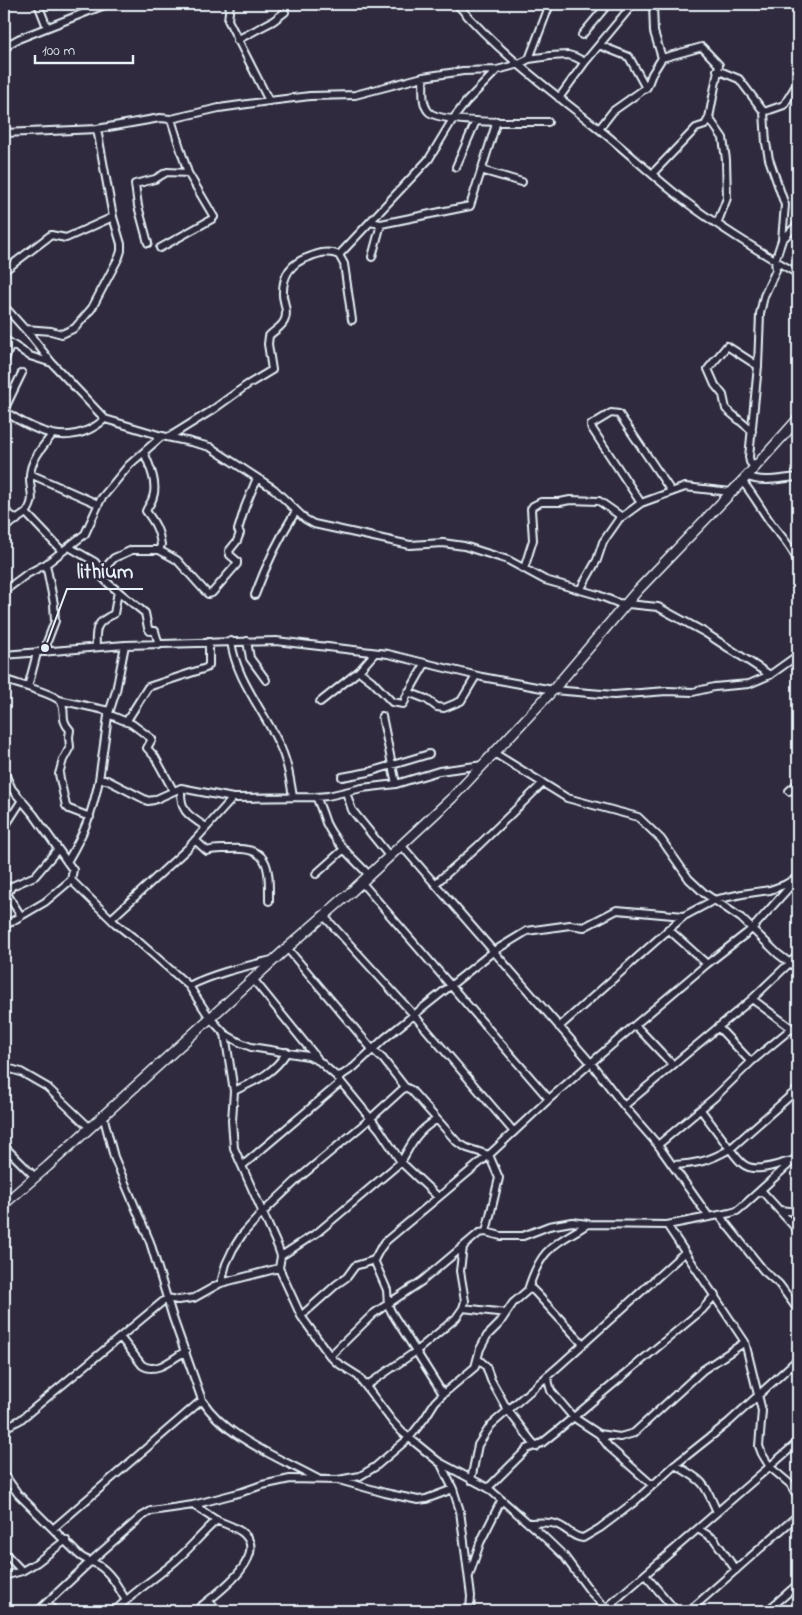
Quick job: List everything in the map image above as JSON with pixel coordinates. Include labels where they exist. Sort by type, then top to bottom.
[{"type":"street","points":[[38,4],[47,27]]},
{"type":"street","points":[[4,51],[9,44],[18,39],[107,4]]},
{"type":"street","points":[[230,4],[228,20],[269,101]]},
{"type":"street","points":[[457,4],[472,21],[518,64],[684,200],[716,224],[798,274]]},
{"type":"street","points":[[529,59],[550,4]]},
{"type":"street","points":[[582,35],[608,4]]},
{"type":"street","points":[[559,98],[585,62],[633,4]]},
{"type":"street","points":[[653,4],[654,32],[662,58]]},
{"type":"street","points":[[237,40],[273,21],[285,12]]},
{"type":"street","points":[[599,45],[629,57],[646,88]]},
{"type":"street","points":[[599,129],[612,111],[646,88],[662,58],[702,47],[718,64],[709,118],[705,125],[696,128],[652,174]]},
{"type":"street","points":[[4,133],[96,128],[160,118],[171,119],[219,108],[269,101],[310,96],[355,95],[423,77],[463,71],[497,70],[529,59],[568,55],[585,62]]},
{"type":"street","points":[[339,255],[433,154],[466,102],[497,70]]},
{"type":"street","points":[[717,70],[739,79],[764,112],[769,159],[785,205],[782,240],[775,261],[776,270],[764,296],[760,314],[758,366],[749,457],[755,468]]},
{"type":"street","points":[[423,77],[424,102],[426,110],[431,114],[453,120],[548,122]]},
{"type":"street","points":[[764,112],[784,105],[798,82]]},
{"type":"street","points":[[709,118],[723,138],[726,160],[727,198],[716,224]]},
{"type":"street","points":[[160,248],[214,217],[188,173],[171,119]]},
{"type":"street","points":[[456,167],[476,121]]},
{"type":"street","points":[[370,222],[381,224],[468,207],[497,121]]},
{"type":"street","points":[[25,329],[62,334],[75,328],[92,308],[121,251],[96,128]]},
{"type":"street","points":[[481,170],[522,182]]},
{"type":"street","points":[[148,243],[138,206],[135,184],[167,172],[188,173]]},
{"type":"street","points":[[5,270],[51,235],[66,238],[113,217]]},
{"type":"street","points":[[372,258],[381,224]]},
{"type":"street","points":[[782,240],[798,224]]},
{"type":"street","points":[[169,437],[272,369],[268,344],[269,336],[282,326],[285,320],[286,310],[283,297],[283,281],[294,264],[322,252],[334,252],[339,255],[344,264],[352,320]]},
{"type":"street","points":[[4,306],[52,363],[104,419],[210,448],[275,490],[305,519],[323,527],[410,545],[443,543],[464,546],[508,560],[545,580],[626,604],[658,607],[704,632],[770,675]]},
{"type":"street","points":[[4,339],[30,356],[52,363]]},
{"type":"street","points":[[4,362],[11,344]]},
{"type":"street","points":[[752,431],[726,409],[723,395],[716,387],[708,369],[727,346],[758,366]]},
{"type":"street","points":[[22,373],[4,410],[29,427],[52,435],[82,433],[98,425],[104,419]]},
{"type":"street","points":[[641,503],[591,427],[591,425],[612,413],[619,414],[671,491]]},
{"type":"street","points":[[4,1204],[362,882],[452,798],[553,690],[626,604],[798,422]]},
{"type":"street","points":[[4,526],[26,513],[33,499],[30,474],[38,455],[52,435]]},
{"type":"street","points":[[5,588],[46,564],[85,534],[98,504],[130,465],[162,436]]},
{"type":"street","points":[[144,452],[152,471],[155,491],[146,511],[156,524],[161,545],[159,550]]},
{"type":"street","points":[[30,474],[98,504]]},
{"type":"street","points":[[745,479],[761,480],[798,477]]},
{"type":"street","points":[[101,572],[114,558],[132,550],[159,550],[177,560],[208,594],[215,591],[237,564],[229,551],[238,540],[240,533],[238,530],[243,512],[257,478]]},
{"type":"street","points":[[745,479],[772,524],[797,553],[798,562]]},
{"type":"street","points":[[580,590],[597,560],[603,542],[621,516],[624,516],[641,503],[671,491],[688,487],[731,492]]},
{"type":"street","points":[[524,569],[532,546],[534,534],[532,509],[536,504],[570,500],[599,502],[621,516]]},
{"type":"street","points":[[4,510],[17,520]]},
{"type":"street","points":[[255,595],[265,568],[280,537],[296,511]]},
{"type":"street","points":[[26,513],[66,549],[95,562],[105,580],[145,613],[148,628],[155,631],[159,644]]},
{"type":"street","points":[[46,564],[54,604],[55,621],[49,635],[47,652]]},
{"type":"street","points":[[96,647],[97,628],[106,617],[114,614],[118,591]]},
{"type":"street","points":[[231,641],[234,660],[252,697],[279,742],[287,763],[293,797]]},
{"type":"street","points":[[247,641],[250,658],[266,680]]},
{"type":"street","points":[[4,655],[125,645],[276,641],[407,658],[476,676],[553,690],[597,695],[667,691],[693,692],[714,687],[749,684],[770,675],[798,655]]},
{"type":"street","points":[[126,722],[148,687],[206,668],[209,665],[209,642]]},
{"type":"street","points":[[67,862],[81,838],[90,817],[98,780],[108,712],[116,691],[125,645]]},
{"type":"street","points":[[28,687],[36,653]]},
{"type":"street","points":[[320,702],[359,670],[375,653]]},
{"type":"street","points":[[359,670],[392,702],[403,704],[425,664]]},
{"type":"street","points":[[408,692],[426,699],[437,707],[444,708],[461,701],[476,676]]},
{"type":"street","points":[[4,682],[6,680],[60,700],[108,712],[141,730],[152,739],[147,748],[157,760],[173,790]]},
{"type":"street","points":[[60,700],[64,722],[70,730],[70,746],[59,774],[66,806],[90,817]]},
{"type":"street","points":[[382,716],[396,784]]},
{"type":"street","points":[[494,753],[567,798],[638,817],[661,840],[689,879],[714,900],[741,918],[778,954],[798,969]]},
{"type":"street","points":[[342,777],[429,754]]},
{"type":"street","points":[[98,780],[107,780],[148,800],[154,800],[181,788],[233,798],[316,797],[362,788],[396,784],[439,771],[483,766]]},
{"type":"street","points":[[4,772],[12,789],[73,870],[71,880],[51,898],[4,926]]},
{"type":"street","points":[[435,884],[484,841],[542,783]]},
{"type":"street","points":[[789,791],[798,783]]},
{"type":"street","points":[[181,788],[182,807],[188,815],[206,827]]},
{"type":"street","points":[[346,792],[352,810],[390,856]]},
{"type":"street","points":[[316,797],[327,823],[344,850],[369,875]]},
{"type":"street","points":[[111,919],[187,849],[233,798]]},
{"type":"street","points":[[5,824],[22,800]]},
{"type":"street","points":[[195,840],[207,851],[244,848],[253,850],[258,854],[264,860],[269,871],[269,902]]},
{"type":"street","points":[[402,845],[591,1063],[624,1106],[658,1145],[709,1217]]},
{"type":"street","points":[[21,916],[5,891],[34,876],[58,850]]},
{"type":"street","points":[[316,874],[344,850]]},
{"type":"street","points":[[301,1316],[347,1277],[355,1266],[374,1260],[386,1241],[489,1155],[549,1099],[635,1025],[707,964],[752,930],[798,877],[770,890],[714,900],[684,916],[559,1027]]},
{"type":"street","points":[[71,880],[111,919],[189,986],[210,1018],[225,1034],[251,1047],[308,1056],[319,1062],[336,1076],[384,1136],[401,1162],[438,1198]]},
{"type":"street","points":[[362,882],[549,1099]]},
{"type":"street","points":[[336,1076],[342,1075],[354,1067],[372,1049],[451,985],[494,952],[527,931],[570,925],[584,927],[617,910],[684,916]]},
{"type":"street","points":[[323,916],[414,1016],[514,1132]]},
{"type":"street","points":[[668,929],[707,964]]},
{"type":"street","points":[[287,948],[405,1087],[411,1090],[456,1142],[467,1148],[489,1155],[500,1178],[486,1232]]},
{"type":"street","points":[[624,1106],[752,999],[798,954]]},
{"type":"street","points":[[189,986],[218,973],[274,960]]},
{"type":"street","points":[[253,979],[319,1062]]},
{"type":"street","points":[[752,999],[798,1033]]},
{"type":"street","points":[[635,1025],[673,1065]]},
{"type":"street","points":[[718,1027],[751,1062]]},
{"type":"street","points":[[658,1145],[701,1110],[751,1062],[792,1028]]},
{"type":"street","points":[[225,1034],[234,1091],[233,1145],[281,1256],[280,1268],[301,1316],[330,1356],[358,1376],[392,1420],[440,1462],[470,1480],[488,1488],[528,1522],[564,1556],[605,1610],[798,1442]]},
{"type":"street","points":[[234,1091],[267,1075],[280,1063],[287,1052]]},
{"type":"street","points":[[4,1076],[5,1068],[21,1072],[47,1087],[90,1128]]},
{"type":"street","points":[[242,1166],[340,1083]]},
{"type":"street","points":[[221,1284],[226,1264],[233,1249],[242,1235],[263,1212],[405,1087]]},
{"type":"street","points":[[672,1165],[712,1159],[730,1148],[798,1089]]},
{"type":"street","points":[[701,1110],[743,1165],[750,1168],[766,1167],[792,1161]]},
{"type":"street","points":[[103,1115],[114,1157],[150,1242],[202,1400],[220,1422],[252,1445],[319,1480]]},
{"type":"street","points":[[281,1256],[318,1232],[401,1162],[415,1136],[423,1128],[436,1120]]},
{"type":"street","points":[[4,1146],[35,1177]]},
{"type":"street","points":[[330,1356],[373,1314],[422,1281],[479,1233],[523,1236],[572,1222],[666,1225],[737,1211],[798,1156]]},
{"type":"street","points":[[761,1190],[798,1232]]},
{"type":"street","points":[[779,1210],[798,1212]]},
{"type":"street","points":[[719,1215],[764,1272],[779,1284],[798,1310]]},
{"type":"street","points":[[38,1611],[90,1562],[141,1517],[151,1511],[193,1505],[290,1479],[338,1480],[360,1476],[375,1467],[410,1437],[435,1402],[475,1367],[480,1349],[487,1336],[513,1303],[528,1290],[534,1270],[544,1253],[588,1224]]},
{"type":"street","points":[[666,1225],[746,1342],[762,1411],[759,1446],[770,1466],[790,1484],[798,1497]]},
{"type":"street","points":[[366,1386],[415,1352],[456,1318],[463,1308],[465,1301],[460,1271],[463,1247]]},
{"type":"street","points":[[470,1480],[478,1445],[487,1429],[685,1252]]},
{"type":"street","points":[[374,1260],[387,1290],[388,1305],[415,1352],[444,1394]]},
{"type":"street","points":[[4,1428],[20,1420],[167,1298],[178,1300],[194,1298],[221,1284],[280,1268]]},
{"type":"street","points":[[528,1290],[532,1289],[583,1344]]},
{"type":"street","points":[[488,1488],[527,1449],[536,1447],[573,1417],[702,1310],[715,1295]]},
{"type":"street","points":[[463,1308],[506,1313]]},
{"type":"street","points":[[120,1337],[146,1368],[158,1368],[186,1351]]},
{"type":"street","points":[[599,1434],[620,1437],[634,1433],[703,1370],[746,1342]]},
{"type":"street","points":[[478,1359],[486,1366],[491,1380],[507,1410],[536,1447]]},
{"type":"street","points":[[528,1522],[558,1525],[577,1538],[583,1538],[600,1528],[758,1396],[798,1359]]},
{"type":"street","points":[[547,1376],[551,1391],[573,1417],[599,1434],[609,1447],[652,1486]]},
{"type":"street","points":[[54,1528],[202,1400]]},
{"type":"street","points":[[440,1462],[453,1488],[460,1511],[470,1611]]},
{"type":"street","points":[[675,1465],[695,1476],[706,1486],[717,1512]]},
{"type":"street","points":[[4,1474],[23,1499],[83,1558],[106,1571],[125,1599]]},
{"type":"street","points":[[338,1480],[418,1500],[426,1499],[453,1488]]},
{"type":"street","points":[[4,1489],[9,1482]]},
{"type":"street","points":[[468,1578],[480,1543],[501,1501]]},
{"type":"street","points":[[193,1505],[243,1533],[248,1539],[250,1548],[248,1562],[228,1585],[196,1611]]},
{"type":"street","points":[[689,1611],[798,1514]]},
{"type":"street","points":[[114,1611],[125,1599],[151,1582],[175,1562],[217,1520]]},
{"type":"street","points":[[698,1529],[714,1539],[736,1570]]},
{"type":"street","points":[[4,1576],[22,1571],[53,1551],[66,1540]]},
{"type":"street","points":[[4,1552],[22,1571]]},
{"type":"street","points":[[645,1575],[676,1611]]},
{"type":"street","points":[[767,1611],[798,1584]]},
{"type":"street","points":[[208,1601],[219,1611]]},
{"type":"street","points":[[46,1604],[55,1611]]},
{"type":"place","name":"lithium","points":[[45,648]]}]
